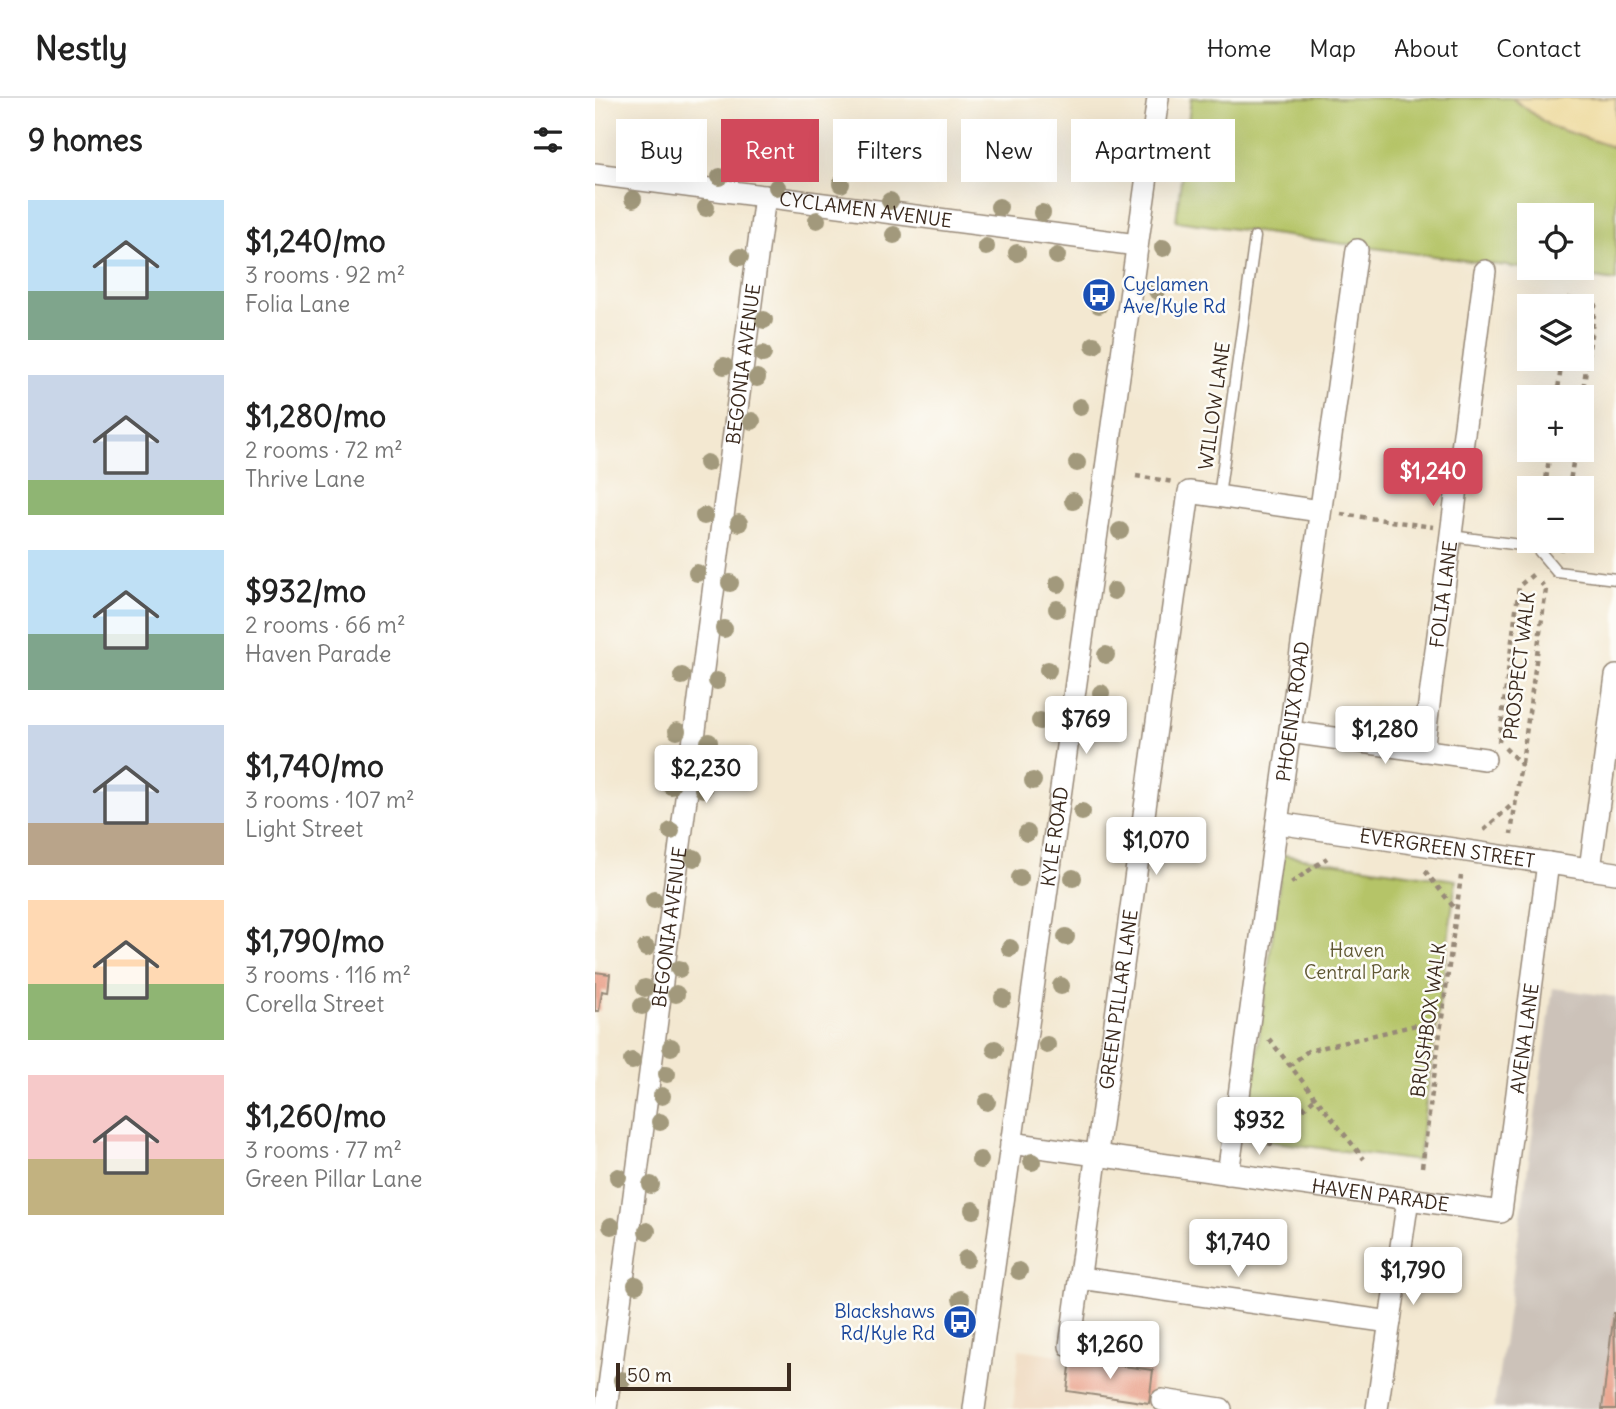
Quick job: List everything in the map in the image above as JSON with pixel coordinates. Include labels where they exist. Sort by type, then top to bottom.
[{"type":"street","name":"KYLE ROAD","points":[[974,1409],[1158,98]]},
{"type":"street","name":"CYCLAMEN AVENUE","points":[[595,174],[1137,245]]},
{"type":"street","name":"BEGONIA AVENUE","points":[[606,1409],[765,196]]},
{"type":"street","name":"PHOENIX ROAD","points":[[1228,1174],[1357,250]]},
{"type":"street","name":"FOLIA LANE","points":[[1423,751],[1485,271]]},
{"type":"street","points":[[1189,492],[1320,512]]},
{"type":"street","name":"GREEN PILLAR LANE","points":[[1070,1346],[1189,492]]},
{"type":"street","points":[[1590,869],[1616,676]]},
{"type":"street","points":[[1290,732],[1485,759]]},
{"type":"street","name":"EVERGREEN STREET","points":[[1277,823],[1616,873]]},
{"type":"street","name":"AVENA LANE","points":[[1501,1212],[1548,863]]},
{"type":"street","name":"HAVEN PARADE","points":[[1011,1143],[1501,1212]]},
{"type":"street","points":[[1377,1409],[1408,1199]]},
{"type":"street","points":[[1080,1278],[1390,1322]]},
{"type":"street","points":[[1161,1400],[1221,1409]]},
{"type":"lane","name":"WILLOW LANE","points":[[1219,496],[1255,237]]},
{"type":"lane","points":[[1451,533],[1536,547],[1557,572],[1616,579]]},
{"type":"path","points":[[1594,312],[1596,300]]},
{"type":"path","points":[[1136,476],[1182,483],[1189,492]]},
{"type":"path","points":[[1320,512],[1451,533]]},
{"type":"path","name":"PROSPECT WALK","points":[[1521,764],[1497,740],[1519,586],[1549,562]]},
{"type":"path","name":"PROSPECT WALK","points":[[1511,834],[1546,589],[1534,573]]},
{"type":"path","points":[[1484,831],[1516,801]]},
{"type":"path","points":[[1291,883],[1327,858]]},
{"type":"path","points":[[1425,871],[1457,911]]},
{"type":"path","points":[[1289,896],[1293,873]]},
{"type":"path","name":"BRUSHBOX WALK","points":[[1422,1167],[1461,876]]},
{"type":"path","points":[[1289,1066],[1308,1051],[1416,1025],[1441,1023]]},
{"type":"path","points":[[1271,1027],[1269,1041],[1364,1159]]},
{"type":"path","points":[[1270,1146],[1275,1134],[1315,1098]]},
{"type":"shaded area","points":[[1553,988],[1616,997],[1616,1409],[1494,1409]]},
{"type":"shaded area","points":[[1019,1349],[1158,1370],[1153,1409],[1013,1409]]},
{"type":"green space","points":[[1191,98],[1512,98],[1550,126],[1616,148],[1616,281],[1594,278],[1594,203],[1517,203],[1517,268],[1176,221],[1181,182],[1235,182],[1235,119],[1188,119]]},
{"type":"green space","name":"Haven Central Park","points":[[1283,855],[1456,880],[1418,1161],[1246,1138]]},
{"type":"sand","points":[[1512,98],[1616,98],[1616,148],[1550,126]]},
{"type":"building","points":[[595,972],[610,974],[608,992],[602,991],[599,1011],[595,1011]]},
{"type":"building","points":[[1614,1312],[1616,1409],[1602,1409]]},
{"type":"building","points":[[1071,1359],[1153,1370],[1149,1403],[1067,1391]]},
{"type":"place","name":"Cyclamen Ave/Kyle Rd","points":[[1099,295]]},
{"type":"place","name":"Blackshaws Rd/Kyle Rd","points":[[960,1322]]}]
